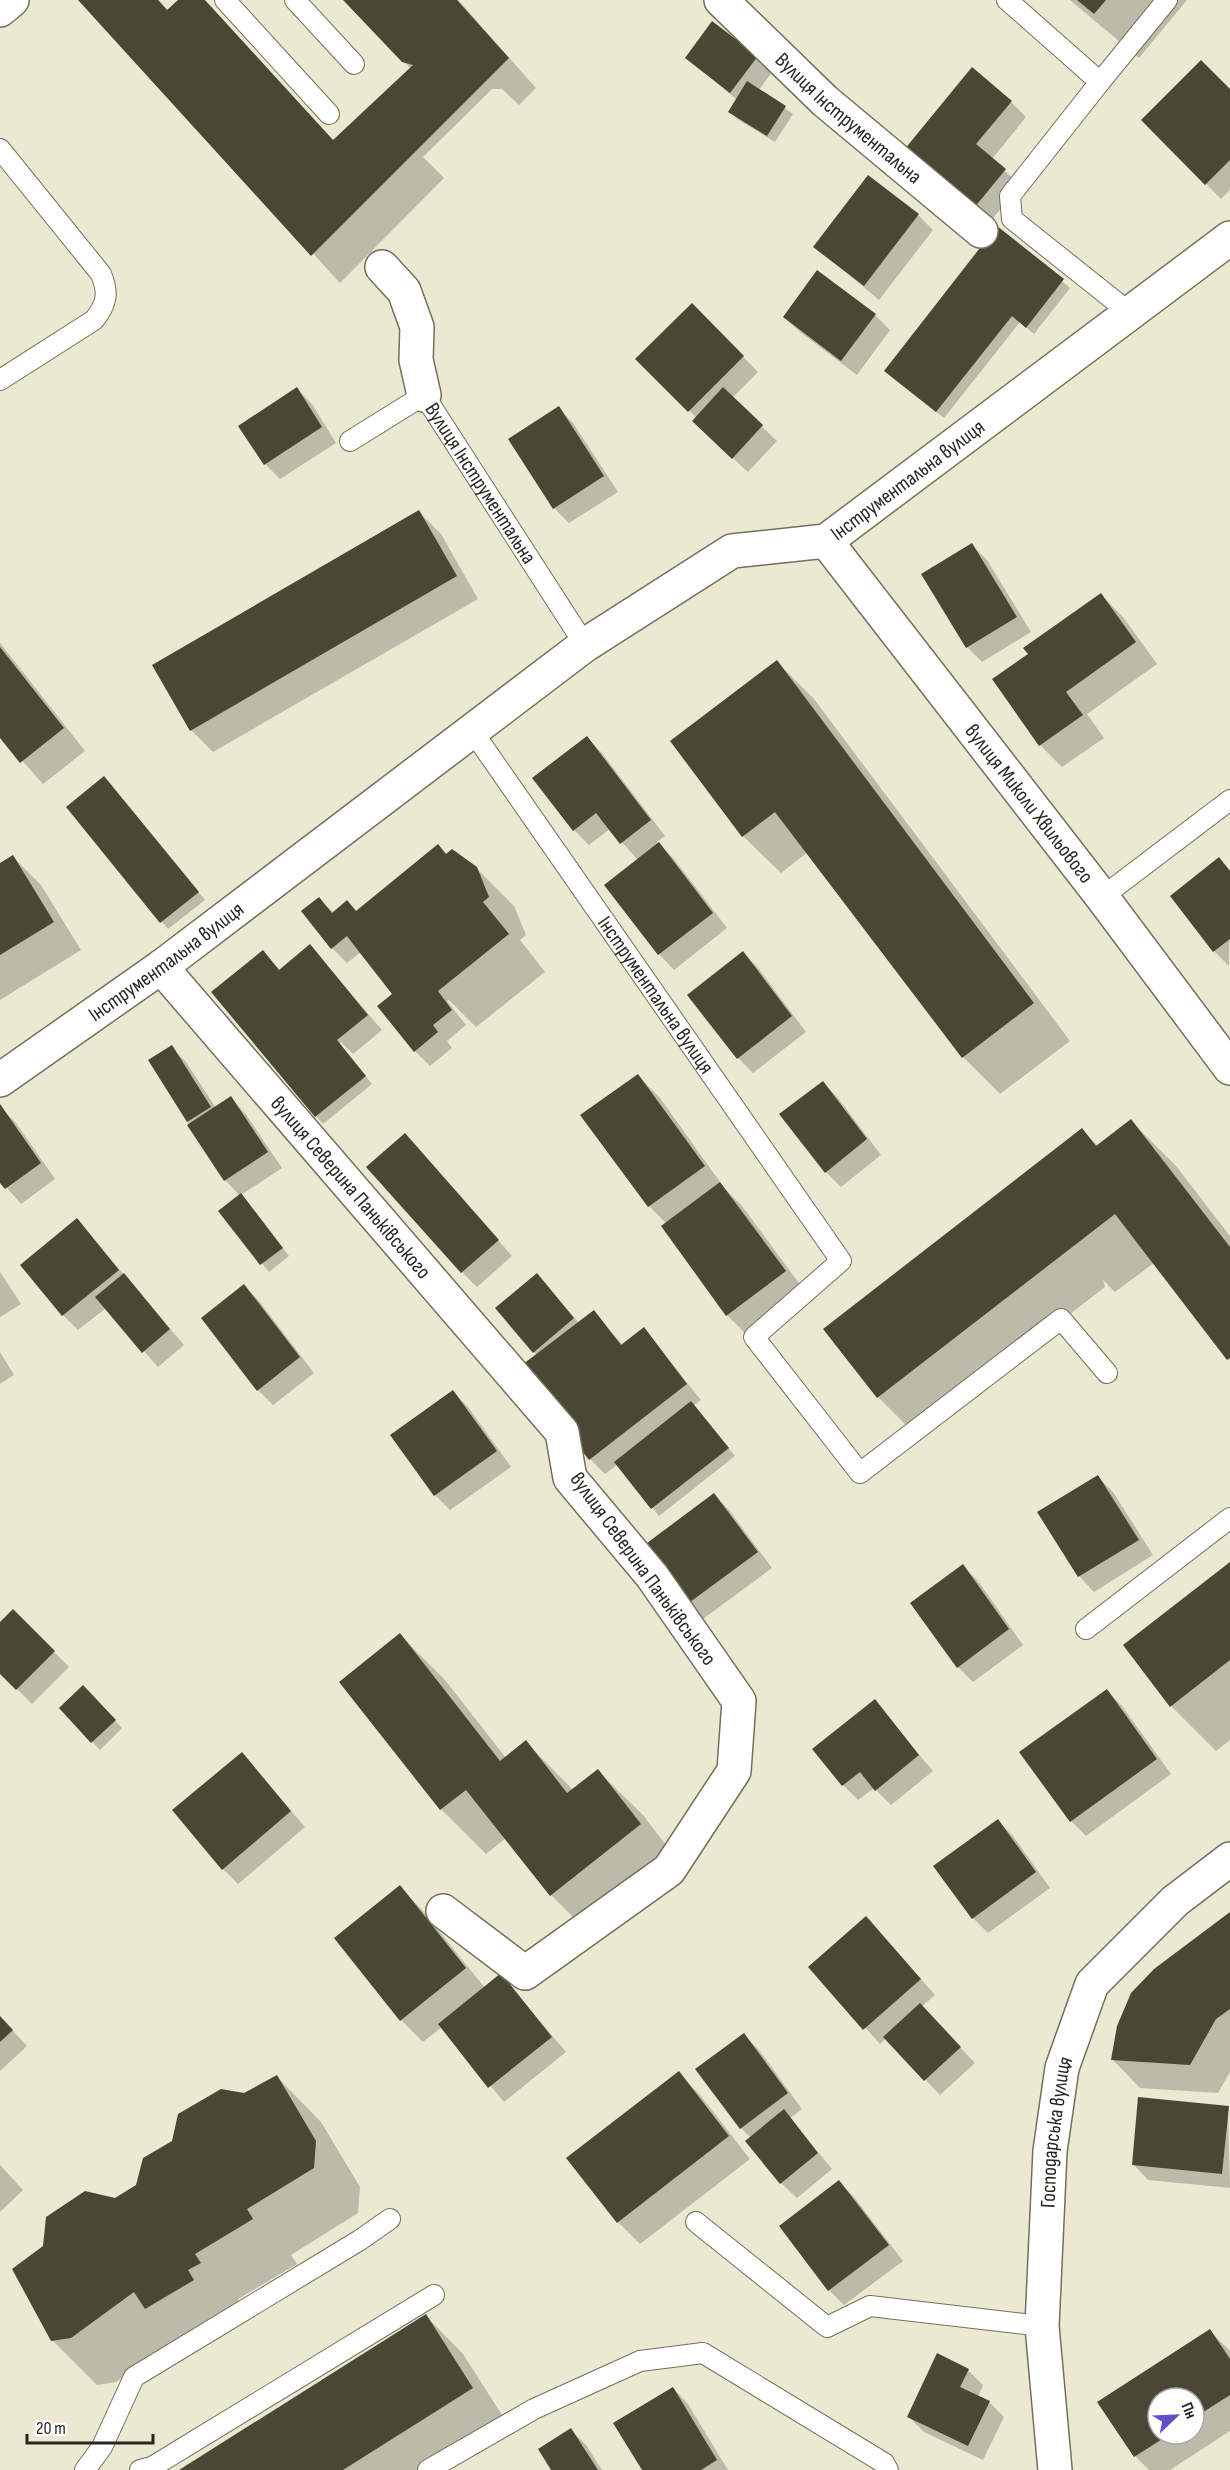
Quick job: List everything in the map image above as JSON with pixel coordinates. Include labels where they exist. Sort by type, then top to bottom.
[{"type":"street","points":[[0,10],[12,0]]},
{"type":"street","name":"Вулиця Інструментальна","points":[[721,0],[825,102],[981,231]]},
{"type":"street","name":"Інструментальна вулиця","points":[[0,1080],[160,967],[471,729],[585,645],[732,551],[826,541],[1230,238]]},
{"type":"street","points":[[382,267],[404,291],[417,327],[416,360],[424,394]]},
{"type":"street","name":"вулиця Миколи Хвильового","points":[[826,541],[1102,897],[1230,1068]]},
{"type":"street","name":"вулиця Северина Паньківського","points":[[160,967],[562,1432],[570,1478],[652,1576],[739,1701],[734,1771],[669,1870],[525,1973],[443,1911]]},
{"type":"street","name":"Господарська вулиця","points":[[1055,2470],[1042,2326],[1050,2151],[1062,2068],[1092,1984],[1175,1901],[1230,1859]]},
{"type":"lane","points":[[225,0],[329,114]]},
{"type":"lane","points":[[295,0],[354,64]]},
{"type":"lane","points":[[1007,0],[1100,82]]},
{"type":"lane","points":[[1130,313],[1012,219],[1010,196],[1167,0]]},
{"type":"lane","points":[[0,149],[100,274],[107,290],[105,307],[93,320],[0,380]]},
{"type":"lane","name":"Вулиця Інструментальна","points":[[350,441],[424,394],[585,645]]},
{"type":"lane","name":"Інструментальна вулиця","points":[[471,729],[841,1261],[754,1337],[860,1473],[1061,1318],[1107,1373]]},
{"type":"lane","points":[[1102,897],[1230,800]]},
{"type":"lane","points":[[1086,1629],[1230,1518]]},
{"type":"lane","points":[[85,2470],[102,2447],[134,2377],[360,2240],[390,2219]]},
{"type":"lane","points":[[696,2222],[827,2327],[870,2306],[1042,2326]]},
{"type":"lane","points":[[140,2470],[152,2466],[434,2295]]},
{"type":"lane","points":[[429,2470],[534,2409],[640,2361],[703,2354],[884,2463],[888,2470]]},
{"type":"building","points":[[78,0],[158,0],[167,10],[178,0],[205,0],[333,140],[413,65],[402,62],[343,0],[457,0],[509,58],[311,256]]},
{"type":"building","points":[[1077,0],[1106,0],[1094,14]]},
{"type":"building","points":[[712,21],[758,56],[730,93],[685,58]]},
{"type":"building","points":[[1201,60],[1230,89],[1230,160],[1205,185],[1141,120]]},
{"type":"building","points":[[972,67],[1012,101],[976,144],[1006,169],[974,208],[904,150]]},
{"type":"building","points":[[747,81],[786,106],[767,136],[728,112]]},
{"type":"building","points":[[868,175],[919,214],[864,286],[813,247]]},
{"type":"building","points":[[997,226],[1064,279],[1026,328],[1012,316],[936,412],[884,371]]},
{"type":"building","points":[[817,270],[876,314],[841,361],[783,317]]},
{"type":"building","points":[[692,303],[744,356],[688,412],[635,359]]},
{"type":"building","points":[[297,387],[322,427],[264,465],[238,426]]},
{"type":"building","points":[[723,387],[763,425],[732,459],[692,421]]},
{"type":"building","points":[[559,406],[604,476],[553,509],[508,439]]},
{"type":"building","points":[[419,510],[457,576],[190,731],[152,665]]},
{"type":"building","points":[[972,543],[1017,617],[966,648],[921,574]]},
{"type":"building","points":[[1101,593],[1136,642],[1066,692],[1083,715],[1039,746],[992,679],[1028,654],[1023,648]]},
{"type":"building","points":[[0,647],[64,728],[20,763],[0,738]]},
{"type":"building","points":[[777,660],[1034,1003],[962,1058],[775,812],[742,837],[670,741]]},
{"type":"building","points":[[587,736],[651,820],[620,844],[596,813],[573,831],[532,778]]},
{"type":"building","points":[[104,776],[199,892],[160,923],[66,807]]},
{"type":"building","points":[[659,842],[713,913],[658,955],[604,885]]},
{"type":"building","points":[[438,844],[446,854],[452,849],[477,867],[489,897],[483,902],[509,934],[438,991],[452,1010],[433,1025],[438,1032],[414,1052],[377,1006],[392,994],[347,936],[331,949],[301,911],[319,897],[332,913],[347,900],[356,911]]},
{"type":"building","points":[[13,855],[54,922],[0,955],[0,863]]},
{"type":"building","points":[[1219,857],[1230,871],[1230,939],[1213,952],[1170,896]]},
{"type":"building","points":[[310,944],[368,1015],[337,1040],[366,1076],[315,1117],[211,992],[263,950],[279,970]]},
{"type":"building","points":[[743,951],[792,1016],[737,1059],[687,995]]},
{"type":"building","points":[[172,1045],[211,1107],[187,1122],[148,1060]]},
{"type":"building","points":[[638,1074],[705,1166],[648,1207],[580,1115]]},
{"type":"building","points":[[823,1081],[867,1139],[825,1173],[779,1114]]},
{"type":"building","points":[[231,1096],[268,1152],[224,1181],[187,1125]]},
{"type":"building","points":[[0,1104],[41,1163],[5,1189],[0,1183]]},
{"type":"building","points":[[1131,1119],[1230,1247],[1230,1358],[1227,1360],[1115,1214],[877,1398],[823,1329],[1082,1128],[1096,1146]]},
{"type":"building","points":[[405,1133],[499,1240],[461,1273],[366,1167]]},
{"type":"building","points":[[720,1182],[786,1271],[726,1316],[661,1226]]},
{"type":"building","points":[[241,1193],[283,1248],[260,1265],[218,1211]]},
{"type":"building","points":[[77,1218],[119,1270],[62,1316],[20,1265]]},
{"type":"building","points":[[124,1273],[170,1329],[142,1353],[95,1297]]},
{"type":"building","points":[[537,1273],[574,1318],[533,1353],[495,1308]]},
{"type":"building","points":[[244,1284],[300,1357],[257,1391],[201,1318]]},
{"type":"building","points":[[594,1310],[621,1345],[644,1327],[687,1384],[589,1460],[518,1368]]},
{"type":"building","points":[[453,1390],[497,1451],[434,1496],[390,1435]]},
{"type":"building","points":[[691,1401],[729,1448],[651,1509],[614,1462]]},
{"type":"building","points":[[1098,1475],[1139,1540],[1078,1577],[1037,1512]]},
{"type":"building","points":[[714,1493],[758,1552],[686,1605],[643,1546]]},
{"type":"building","points":[[1230,1562],[1230,1660],[1170,1707],[1123,1645]]},
{"type":"building","points":[[963,1564],[1009,1629],[957,1668],[910,1603]]},
{"type":"building","points":[[13,1609],[55,1651],[16,1690],[0,1674],[0,1622]]},
{"type":"building","points":[[400,1633],[500,1761],[526,1740],[567,1793],[598,1769],[641,1824],[550,1896],[466,1790],[440,1810],[339,1682]]},
{"type":"building","points":[[83,1685],[116,1720],[91,1743],[59,1708]]},
{"type":"building","points":[[1107,1689],[1157,1759],[1070,1822],[1019,1752]]},
{"type":"building","points":[[875,1699],[919,1755],[875,1791],[860,1772],[842,1786],[812,1749]]},
{"type":"building","points":[[242,1752],[291,1811],[222,1870],[172,1810]]},
{"type":"building","points":[[998,1819],[1036,1872],[972,1919],[933,1866]]},
{"type":"building","points":[[400,1885],[466,1968],[400,2021],[334,1938]]},
{"type":"building","points":[[1230,1912],[1230,2009],[1216,2019],[1190,2065],[1111,2060],[1117,2026],[1131,1993],[1154,1969]]},
{"type":"building","points":[[866,1916],[921,1979],[863,2030],[808,1967]]},
{"type":"building","points":[[501,1973],[552,2037],[488,2088],[438,2024]]},
{"type":"building","points":[[920,2003],[961,2047],[924,2081],[883,2037]]},
{"type":"building","points":[[0,2016],[13,2030],[0,2042]]},
{"type":"building","points":[[744,2033],[788,2093],[740,2129],[695,2069]]},
{"type":"building","points":[[679,2071],[729,2136],[617,2223],[566,2158]]},
{"type":"building","points":[[277,2075],[316,2141],[314,2168],[247,2209],[253,2219],[195,2254],[201,2263],[188,2270],[194,2280],[145,2309],[134,2292],[71,2338],[51,2341],[12,2269],[43,2246],[46,2217],[85,2191],[115,2198],[136,2185],[143,2158],[172,2141],[178,2114],[221,2089],[244,2093]]},
{"type":"building","points":[[1138,2097],[1229,2106],[1222,2174],[1132,2165]]},
{"type":"building","points":[[784,2109],[818,2153],[780,2184],[745,2141]]},
{"type":"building","points":[[839,2180],[889,2245],[828,2291],[779,2226]]},
{"type":"building","points":[[426,2314],[473,2388],[343,2470],[179,2470]]},
{"type":"building","points":[[1210,2329],[1230,2359],[1230,2395],[1206,2410],[1206,2386],[1146,2386],[1146,2446],[1151,2446],[1134,2457],[1097,2402]]},
{"type":"building","points":[[937,2353],[969,2369],[960,2387],[990,2401],[968,2446],[907,2417]]},
{"type":"building","points":[[673,2387],[717,2460],[701,2470],[642,2470],[613,2423]]},
{"type":"building","points":[[571,2428],[598,2470],[551,2470],[538,2449]]}]
